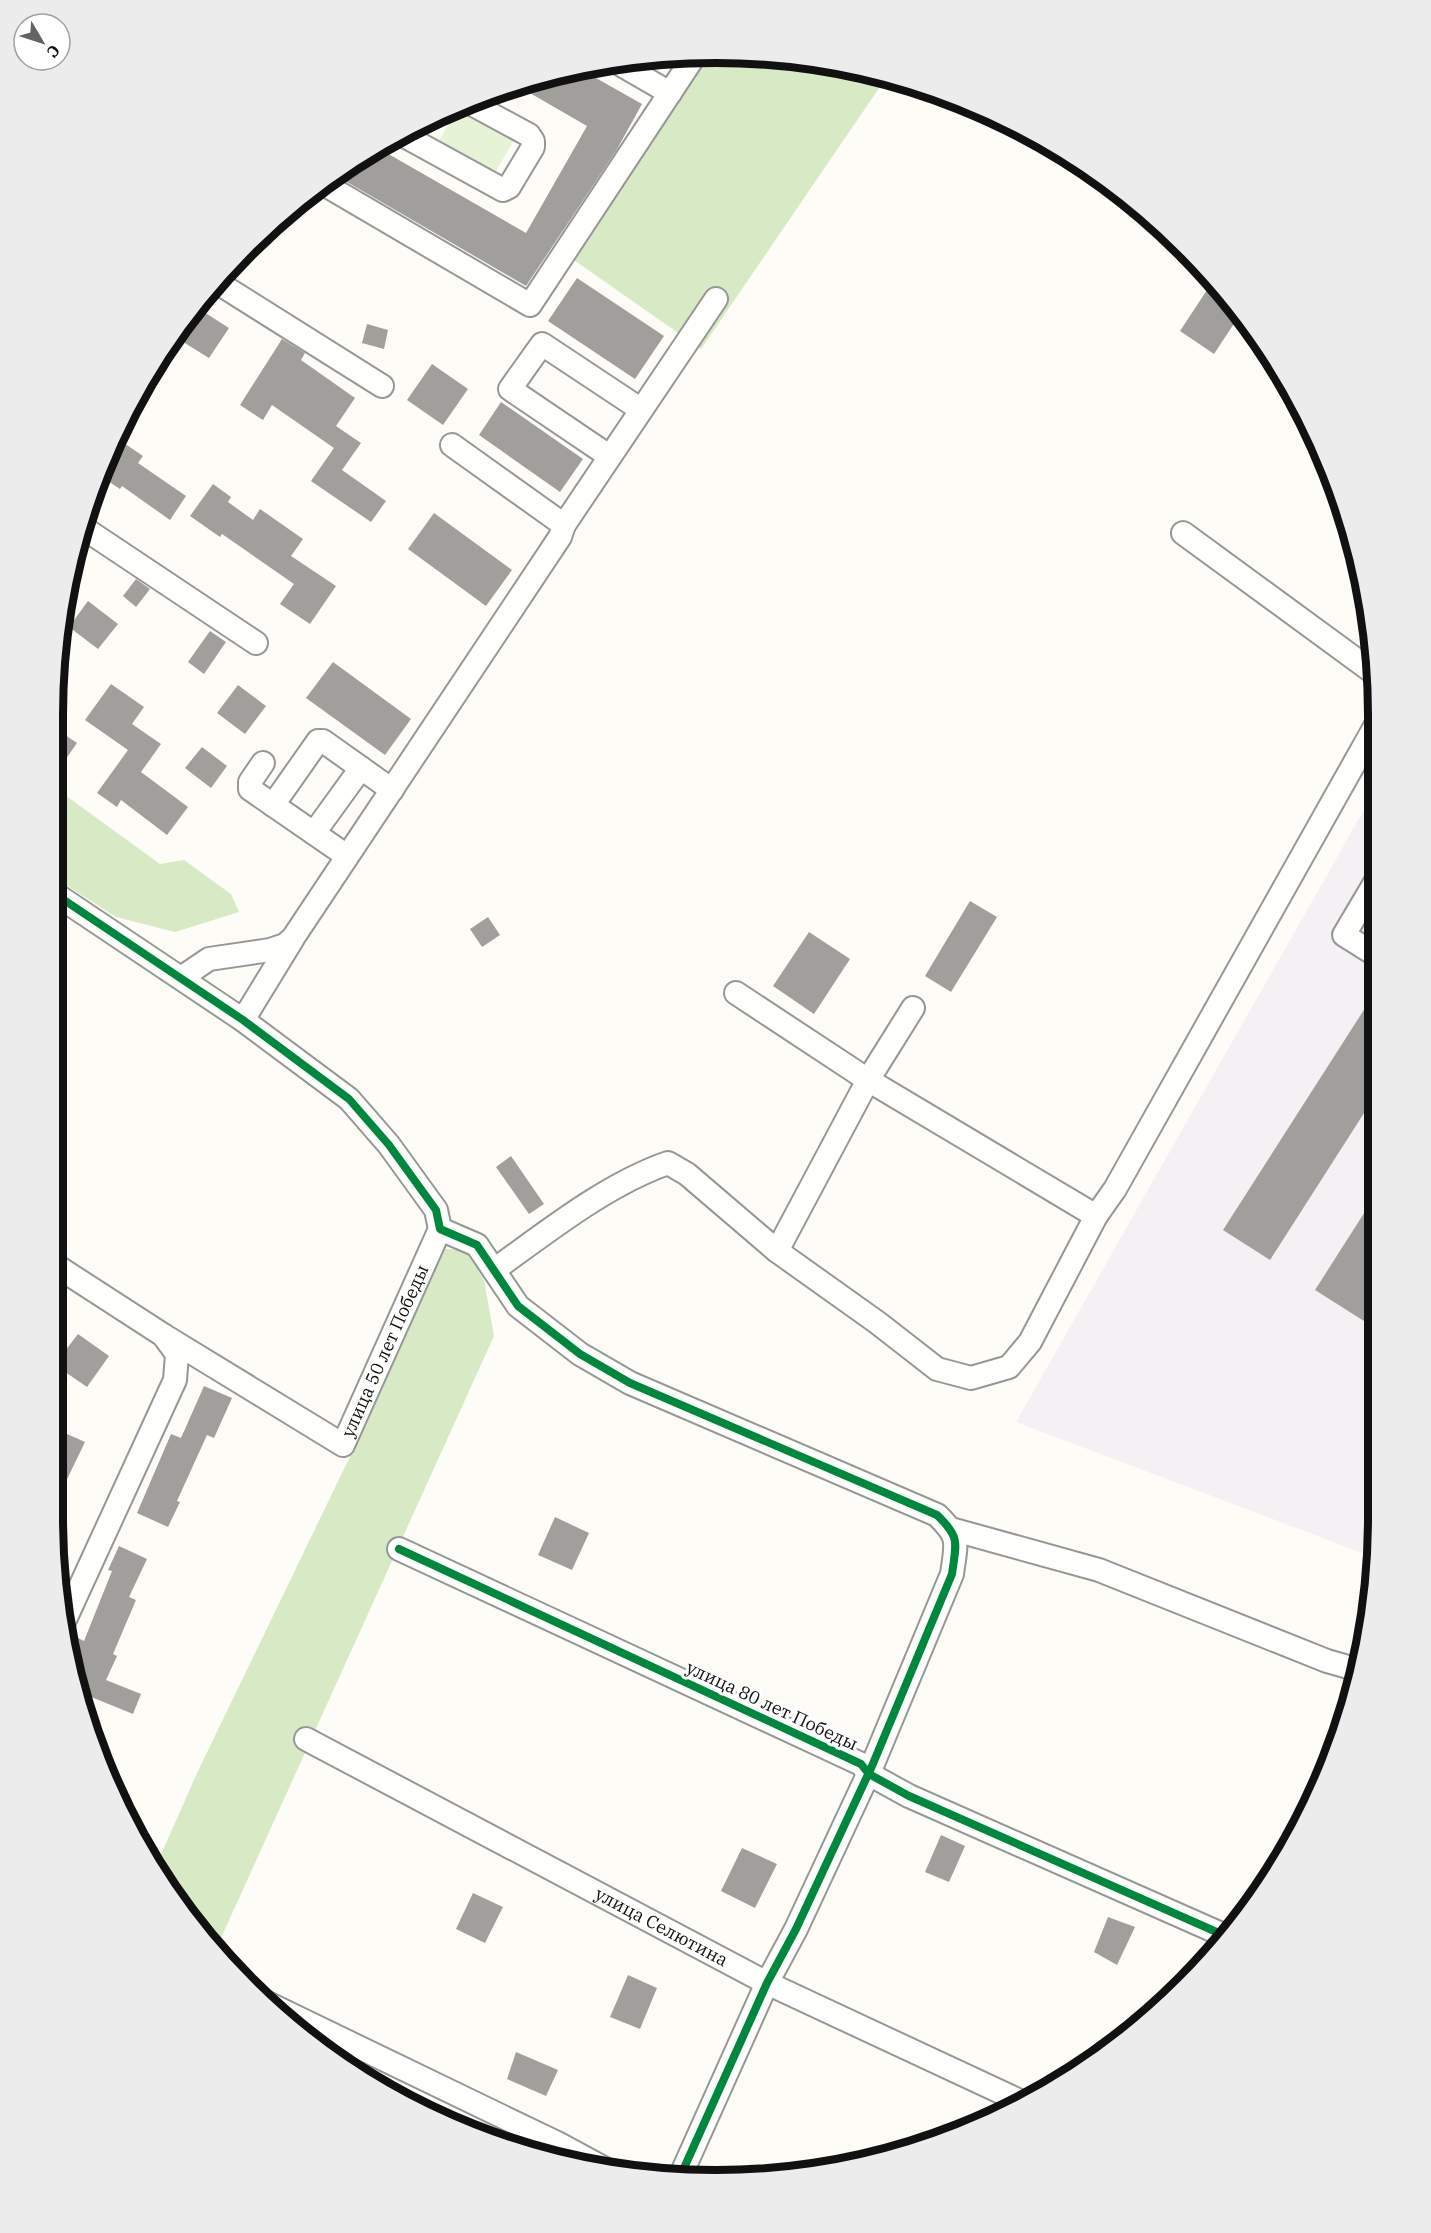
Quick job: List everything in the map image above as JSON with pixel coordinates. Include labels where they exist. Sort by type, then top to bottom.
[{"type":"street","points":[[331,188],[530,305],[689,64]]},
{"type":"street","points":[[629,69],[670,93]]},
{"type":"street","points":[[410,139],[503,190],[509,188],[533,147],[533,141],[529,135],[479,108]]},
{"type":"street","points":[[224,287],[382,386]]},
{"type":"street","points":[[243,1020],[293,938],[560,537],[564,525],[600,474],[609,456],[716,299]]},
{"type":"street","points":[[609,456],[510,389],[542,344],[640,410]]},
{"type":"street","points":[[452,445],[564,525]]},
{"type":"street","points":[[90,532],[256,643]]},
{"type":"street","points":[[1183,533],[1366,667]]},
{"type":"street","points":[[494,1270],[572,1215],[645,1171],[668,1163],[687,1174],[777,1251],[878,1323],[937,1369],[971,1378],[1009,1367],[1030,1342],[1096,1216],[1115,1189],[1368,739]]},
{"type":"street","points":[[273,805],[318,741],[323,741],[392,789]]},
{"type":"street","points":[[263,764],[250,782],[250,789],[347,856]]},
{"type":"street","points":[[314,833],[361,768]]},
{"type":"street","points":[[1368,894],[1344,935],[1368,950]]},
{"type":"street","points":[[63,899],[243,1020],[349,1099],[389,1145],[436,1210],[440,1229],[477,1245],[518,1306],[580,1354],[630,1383],[938,1515],[951,1529],[956,1542],[952,1574],[869,1774],[796,1929],[767,1983],[683,2169]]},
{"type":"street","points":[[181,978],[208,959],[270,950],[285,945],[293,938]]},
{"type":"street","points":[[736,993],[868,1080],[1096,1216]]},
{"type":"street","points":[[777,1251],[868,1080],[913,1008]]},
{"type":"street","name":"улица 50 лет Победы","points":[[63,1270],[163,1335],[343,1445],[440,1229]]},
{"type":"street","name":"улица 50 лет Победы","points":[[70,1609],[174,1380],[177,1354],[163,1335]]},
{"type":"street","points":[[951,1529],[1099,1570],[1327,1661],[1350,1667]]},
{"type":"street","name":"улица 80 лет Победы","points":[[399,1549],[861,1764],[869,1774],[909,1796],[1218,1933]]},
{"type":"street","name":"улица Селютина","points":[[306,1739],[767,1983],[1013,2098]]},
{"type":"street","points":[[296,2017],[580,2155]]},
{"type":"shaded area","points":[[1368,803],[1367,1555],[1016,1422]]},
{"type":"green space","points":[[701,63],[758,64],[801,69],[882,84],[701,349],[571,258]]},
{"type":"green space","points":[[466,113],[514,140],[495,173],[439,141],[451,120]]},
{"type":"green space","points":[[63,794],[160,864],[184,860],[231,894],[239,912],[175,932],[116,917],[63,883]]},
{"type":"green space","points":[[432,1248],[467,1250],[484,1280],[494,1336],[220,1941],[198,1915],[159,1858],[198,1771],[358,1440],[359,1416]]},
{"type":"building","points":[[591,75],[642,104],[616,151],[526,286],[343,180],[385,152],[526,233],[587,126],[527,91]]},
{"type":"building","points":[[577,278],[664,336],[635,379],[548,321]]},
{"type":"building","points":[[1207,290],[1214,295],[1235,321],[1214,354],[1180,331]]},
{"type":"building","points":[[203,312],[229,328],[209,358],[182,341]]},
{"type":"building","points":[[367,324],[388,330],[384,349],[362,343]]},
{"type":"building","points":[[282,339],[305,353],[301,360],[355,398],[336,426],[361,443],[342,470],[386,501],[371,522],[311,481],[334,448],[272,405],[263,420],[240,405]]},
{"type":"building","points":[[432,364],[468,389],[443,425],[407,400]]},
{"type":"building","points":[[501,402],[583,459],[560,492],[479,435]]},
{"type":"building","points":[[123,443],[143,456],[138,463],[186,496],[170,520],[122,486],[120,489],[108,481]]},
{"type":"building","points":[[213,484],[231,497],[228,502],[253,520],[260,509],[303,539],[291,556],[336,586],[310,624],[280,604],[294,584],[222,534],[220,537],[190,516]]},
{"type":"building","points":[[434,513],[512,570],[486,606],[408,549]]},
{"type":"building","points":[[136,579],[150,589],[136,607],[123,596]]},
{"type":"building","points":[[88,601],[118,624],[98,649],[70,626]]},
{"type":"building","points":[[210,631],[226,642],[204,674],[188,662]]},
{"type":"building","points":[[333,662],[411,719],[385,755],[306,698]]},
{"type":"building","points":[[111,684],[144,707],[132,724],[161,744],[141,772],[188,807],[167,835],[121,800],[117,807],[97,793],[128,750],[85,720]]},
{"type":"building","points":[[238,685],[266,706],[245,734],[217,713]]},
{"type":"building","points":[[63,733],[77,743],[63,763]]},
{"type":"building","points":[[202,747],[227,766],[211,788],[185,768]]},
{"type":"building","points":[[970,901],[997,917],[951,992],[925,976]]},
{"type":"building","points":[[488,917],[500,935],[482,947],[470,929]]},
{"type":"building","points":[[809,932],[850,959],[814,1014],[773,986]]},
{"type":"building","points":[[1368,1003],[1368,1107],[1270,1260],[1223,1230]]},
{"type":"building","points":[[511,1156],[544,1204],[529,1214],[496,1167]]},
{"type":"building","points":[[1368,1207],[1368,1315],[1364,1321],[1315,1290]]},
{"type":"building","points":[[78,1334],[109,1356],[87,1387],[63,1370],[63,1354]]},
{"type":"building","points":[[204,1386],[232,1398],[214,1438],[207,1435],[177,1501],[180,1502],[168,1527],[137,1513],[171,1434],[181,1438]]},
{"type":"building","points":[[63,1432],[85,1442],[63,1488]]},
{"type":"building","points":[[555,1517],[589,1533],[572,1570],[538,1555]]},
{"type":"building","points":[[119,1546],[147,1559],[129,1597],[136,1600],[113,1654],[117,1656],[106,1680],[141,1694],[133,1714],[88,1696],[76,1645],[78,1638],[84,1641],[112,1571],[108,1570]]},
{"type":"building","points":[[941,1835],[965,1846],[949,1882],[925,1872]]},
{"type":"building","points":[[742,1848],[777,1864],[755,1908],[721,1891]]},
{"type":"building","points":[[473,1893],[503,1907],[485,1943],[456,1929]]},
{"type":"building","points":[[1108,1917],[1135,1927],[1117,1965],[1094,1952]]},
{"type":"building","points":[[628,1975],[657,1988],[640,2029],[610,2017]]},
{"type":"building","points":[[516,2052],[558,2070],[546,2096],[507,2079]]},
{"type":"cycle path","points":[[63,899],[243,1020],[349,1099],[389,1145],[436,1210],[440,1229],[477,1245],[518,1306],[580,1354],[630,1383],[937,1515],[953,1536],[955,1548],[952,1574],[872,1766],[796,1929],[767,1983],[683,2169]]},
{"type":"cycle path","points":[[399,1549],[861,1764],[869,1774],[909,1796],[1218,1933]]}]
